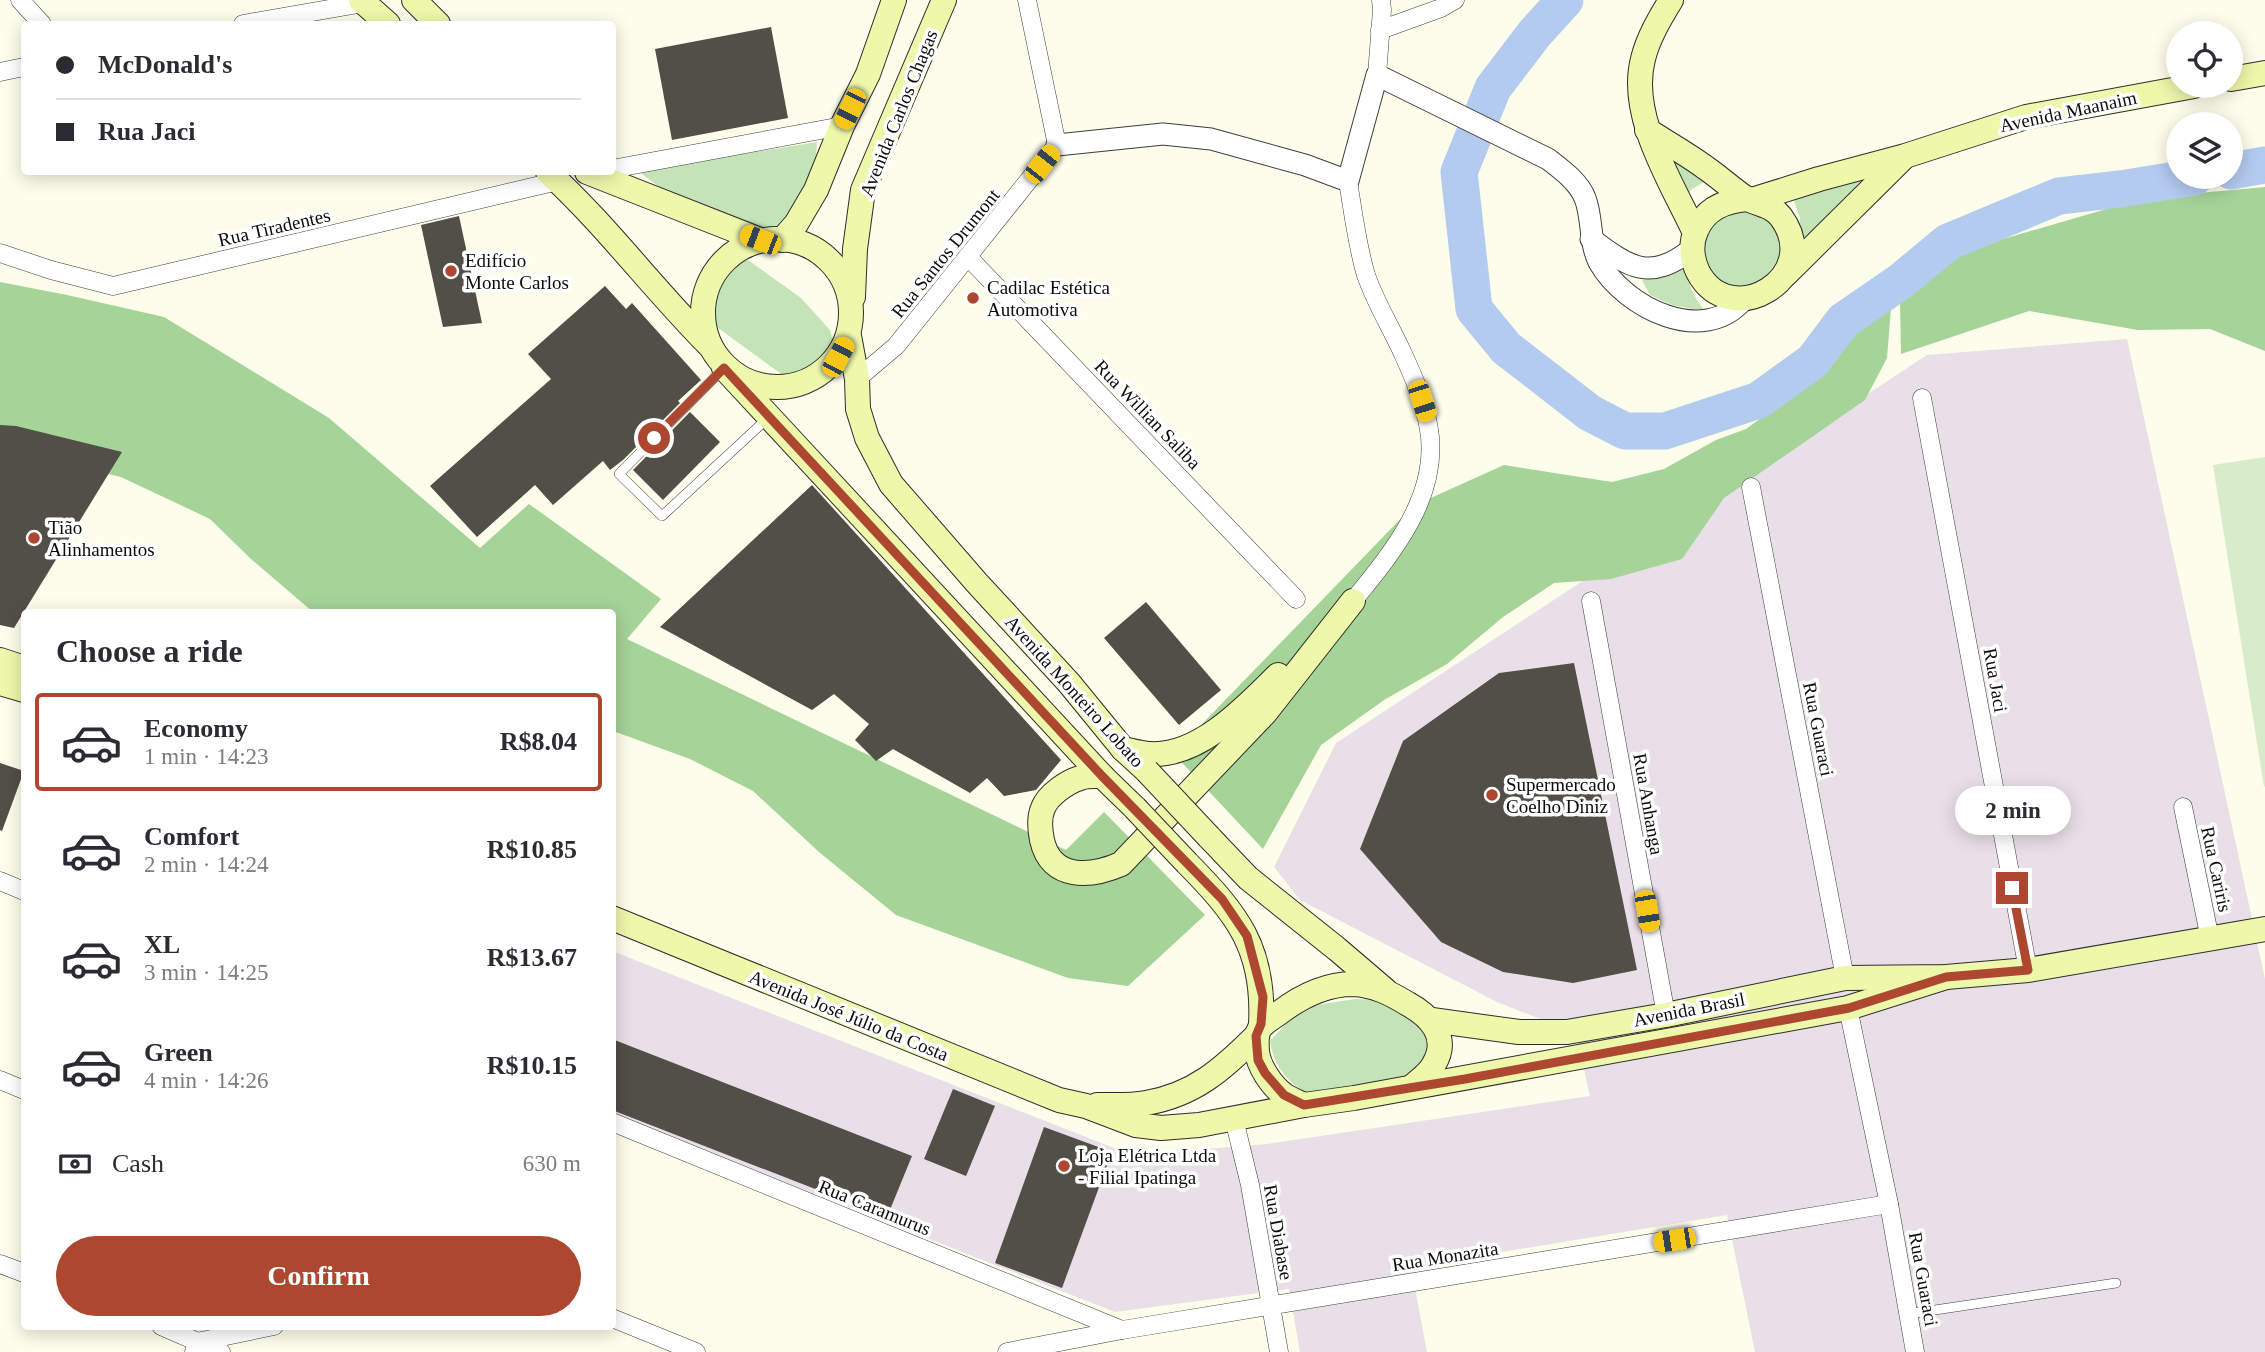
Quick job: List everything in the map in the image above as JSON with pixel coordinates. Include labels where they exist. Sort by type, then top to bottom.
[{"type":"main road","points":[[414,0],[435,21]]},
{"type":"main road","points":[[771,240],[796,225],[816,190],[842,126],[868,74],[894,0]]},
{"type":"main road","name":"Avenida Carlos Chagas","points":[[851,324],[855,249],[863,190],[944,0]]},
{"type":"main road","points":[[1671,0],[1656,24],[1642,60],[1640,91],[1647,130],[1693,241],[1694,264],[1713,290],[1728,297],[1744,299],[1775,287],[1786,274],[1792,258],[1792,242],[1787,226],[1777,212],[1763,203],[1749,200],[1730,200],[1715,207],[1702,218],[1693,241]]},
{"type":"main road","points":[[363,1],[385,21]]},
{"type":"main road","points":[[2243,77],[2265,73]]},
{"type":"main road","name":"Avenida Maanaim","points":[[1749,200],[1905,156],[2026,117],[2166,91]]},
{"type":"main road","points":[[1647,130],[1708,169],[1749,200]]},
{"type":"main road","name":"Avenida Maanaim","points":[[1786,274],[1905,156]]},
{"type":"main road","points":[[607,175],[771,240]]},
{"type":"main road","name":"Avenida Monteiro Lobato","points":[[553,176],[720,359],[768,417],[1102,776],[1222,899],[1247,936],[1263,997],[1259,1030]]},
{"type":"main road","points":[[771,240],[793,240],[824,254],[845,280],[851,324],[838,357],[821,374],[799,385],[775,388],[740,377],[720,359],[706,334],[702,314],[705,294],[713,276],[725,260],[741,248],[771,240]]},
{"type":"main road","name":"Avenida Monteiro Lobato","points":[[851,324],[858,409],[867,438],[891,484],[977,583],[1069,682],[1124,749],[1248,878],[1385,990]]},
{"type":"main road","points":[[1124,749],[1163,754],[1188,747],[1206,738],[1240,712],[1353,601]]},
{"type":"main road","points":[[1102,776],[1083,776],[1069,783],[1042,807],[1040,828],[1044,848],[1051,860],[1064,870],[1082,875],[1104,872],[1121,864],[1265,713],[1353,601]]},
{"type":"main road","points":[[0,660],[21,667]]},
{"type":"main road","points":[[0,683],[21,689]]},
{"type":"main road","name":"Avenida José Júlio da Costa","points":[[616,920],[1059,1100],[1086,1106],[1136,1125],[1199,1125],[1412,1087]]},
{"type":"main road","name":"Avenida Brasil","points":[[1432,1020],[1519,1032],[1567,1032],[1666,1015],[1845,978],[1946,977],[2028,970],[2265,929]]},
{"type":"main road","name":"Avenida Brasil","points":[[1412,1087],[1849,1008],[1946,977]]},
{"type":"main road","points":[[1304,1105],[1284,1095],[1265,1073],[1258,1060],[1259,1030],[1314,992],[1334,986],[1352,984],[1385,990],[1432,1020],[1438,1032],[1438,1055],[1434,1066],[1412,1087]]},
{"type":"main road","name":"Avenida José Júlio da Costa","points":[[1086,1106],[1145,1103],[1182,1094],[1214,1075],[1259,1030]]},
{"type":"street","points":[[20,0],[39,21]]},
{"type":"street","points":[[1027,0],[1057,145],[1163,134],[1212,139],[1305,165],[1348,181]]},
{"type":"street","points":[[1353,601],[1380,568],[1418,509],[1430,462],[1427,417],[1403,353],[1384,318],[1366,274],[1348,181],[1377,75],[1381,0]]},
{"type":"street","points":[[1380,30],[1441,8],[1455,0]]},
{"type":"street","points":[[259,21],[363,1]]},
{"type":"street","points":[[0,72],[21,68]]},
{"type":"street","points":[[1377,75],[1548,159],[1571,177],[1585,198],[1591,239],[1599,261],[1615,283],[1650,309],[1696,323],[1719,318],[1735,310],[1744,299]]},
{"type":"street","points":[[616,168],[842,126]]},
{"type":"street","name":"Rua Santos Drumont","points":[[856,379],[896,346],[1057,145]]},
{"type":"street","name":"Rua Tiradentes","points":[[0,253],[113,286],[553,176]]},
{"type":"street","points":[[1591,239],[1616,258],[1641,269],[1667,266],[1693,241]]},
{"type":"street","name":"Rua Willian Saliba","points":[[969,258],[1296,599]]},
{"type":"street","name":"Rua Jaci","points":[[1922,398],[2028,970]]},
{"type":"street","name":"Rua Guaraci","points":[[1751,487],[1845,978]]},
{"type":"street","name":"Rua Anhanga","points":[[1591,601],[1666,1015]]},
{"type":"street","name":"Rua Cariris","points":[[2183,807],[2210,939]]},
{"type":"street","points":[[0,881],[21,890]]},
{"type":"street","name":"Rua Guaraci","points":[[1849,1008],[1889,1204],[1915,1352]]},
{"type":"street","points":[[0,1080],[21,1089]]},
{"type":"street","name":"Rua Diabase","points":[[1234,1119],[1250,1185],[1279,1352]]},
{"type":"street","name":"Rua Caramurus","points":[[616,1124],[1122,1330]]},
{"type":"street","name":"Rua Monazita","points":[[1007,1352],[1122,1330],[1889,1204]]},
{"type":"street","points":[[0,1264],[21,1272]]},
{"type":"street","points":[[616,1320],[696,1352]]},
{"type":"street","points":[[167,1330],[195,1347],[221,1352]]},
{"type":"street","points":[[195,1347],[259,1330]]},
{"type":"lane","points":[[720,359],[619,474],[662,516],[768,417]]},
{"type":"lane","points":[[1908,1314],[2116,1283]]},
{"type":"shaded area","points":[[2127,339],[2265,979],[2265,1352],[1755,1352],[1727,1215],[1411,1267],[1427,1352],[1300,1352],[1289,1289],[1115,1312],[616,1116],[616,953],[1132,1155],[1267,1144],[1590,1096],[1576,1033],[1497,1002],[1300,900],[1274,867],[1336,743],[1927,355]]},
{"type":"green space","points":[[817,142],[815,171],[805,200],[775,229],[766,233],[667,193],[638,171]]},
{"type":"green space","points":[[1665,145],[1713,177],[1692,189],[1686,196]]},
{"type":"green space","points":[[1872,177],[1828,223],[1797,241],[1800,218],[1793,198]]},
{"type":"green space","points":[[2265,187],[2265,351],[2210,329],[2138,330],[2029,311],[1901,354],[1900,300],[1969,249],[2144,198]]},
{"type":"green space","points":[[1728,209],[1768,214],[1787,250],[1767,284],[1726,287],[1706,268],[1702,241],[1707,227]]},
{"type":"green space","points":[[748,260],[801,298],[830,330],[834,347],[822,363],[809,373],[784,376],[710,322],[712,303],[720,283],[735,262]]},
{"type":"green space","points":[[1687,264],[1692,289],[1705,311],[1672,305],[1650,295],[1642,280],[1674,272]]},
{"type":"green space","points":[[0,282],[164,317],[329,418],[480,548],[529,504],[661,599],[627,639],[1066,850],[1104,812],[1205,915],[1128,986],[1068,978],[896,915],[819,852],[753,791],[690,759],[616,732],[616,609],[309,609],[251,559],[210,519],[121,477],[31,456],[0,454]]},
{"type":"green space","points":[[1891,308],[1887,358],[1865,400],[1724,498],[1682,559],[1611,579],[1554,583],[1503,617],[1447,664],[1384,700],[1321,745],[1263,849],[1171,751],[1175,752],[1413,506],[1504,465],[1612,482],[1664,469],[1716,440],[1746,429],[1804,387],[1866,313]]},
{"type":"green space","points":[[2265,457],[2265,786],[2264,787],[2213,465]]},
{"type":"green space","points":[[1355,999],[1386,1000],[1424,1029],[1430,1043],[1428,1062],[1411,1077],[1308,1095],[1283,1072],[1270,1041],[1294,1015],[1316,1005]]},
{"type":"building","points":[[771,27],[788,118],[672,140],[655,49]]},
{"type":"building","name":"Edifício Monte Carlos","points":[[459,216],[482,323],[443,327],[421,225]]},
{"type":"building","points":[[605,286],[626,309],[632,303],[701,380],[610,470],[603,461],[553,505],[535,485],[477,537],[430,486],[551,379],[528,354]]},
{"type":"building","points":[[690,412],[720,442],[663,500],[633,470]]},
{"type":"building","name":"Tião Alinhamentos","points":[[0,425],[16,426],[122,452],[26,609],[21,609],[21,617],[14,628],[0,625]]},
{"type":"building","points":[[812,485],[1061,760],[1036,790],[1004,796],[987,778],[970,793],[893,749],[876,761],[855,740],[869,724],[834,694],[812,710],[660,627]]},
{"type":"building","points":[[1146,602],[1221,690],[1179,725],[1104,638]]},
{"type":"building","name":"Supermercado Coelho Diniz","points":[[1574,663],[1637,970],[1573,983],[1503,972],[1441,942],[1360,849],[1403,741],[1499,673]]},
{"type":"building","points":[[0,763],[21,770],[21,779],[2,831]]},
{"type":"building","points":[[616,1041],[912,1156],[887,1217],[616,1112]]},
{"type":"building","points":[[953,1089],[995,1106],[966,1176],[924,1159]]},
{"type":"building","points":[[1044,1127],[1112,1152],[1062,1288],[995,1263]]},
{"type":"waterway","points":[[1565,0],[1535,33],[1493,88],[1459,172],[1474,309],[1506,348],[1590,413],[1625,431],[1665,431],[1759,400],[1813,361],[1843,321],[1901,281],[1948,242],[2059,196],[2166,182]]},
{"type":"waterway","points":[[2243,169],[2265,165]]},
{"type":"place","name":"Edifício Monte Carlos","points":[[451,271]]},
{"type":"place","name":"Cadilac Estética Automotiva","points":[[973,298]]},
{"type":"place","name":"Tião Alinhamentos","points":[[34,538]]},
{"type":"place","name":"Supermercado Coelho Diniz","points":[[1492,795]]},
{"type":"place","name":"Loja Elétrica Ltda - Filial Ipatinga","points":[[1064,1166]]},
{"type":"route","points":[[654,438],[724,368],[1102,776],[1222,899],[1247,936],[1263,997],[1261,1024],[1256,1036],[1258,1060],[1265,1073],[1284,1095],[1304,1105],[1465,1079],[1849,1008],[1946,977],[2028,970],[2012,888]]}]
